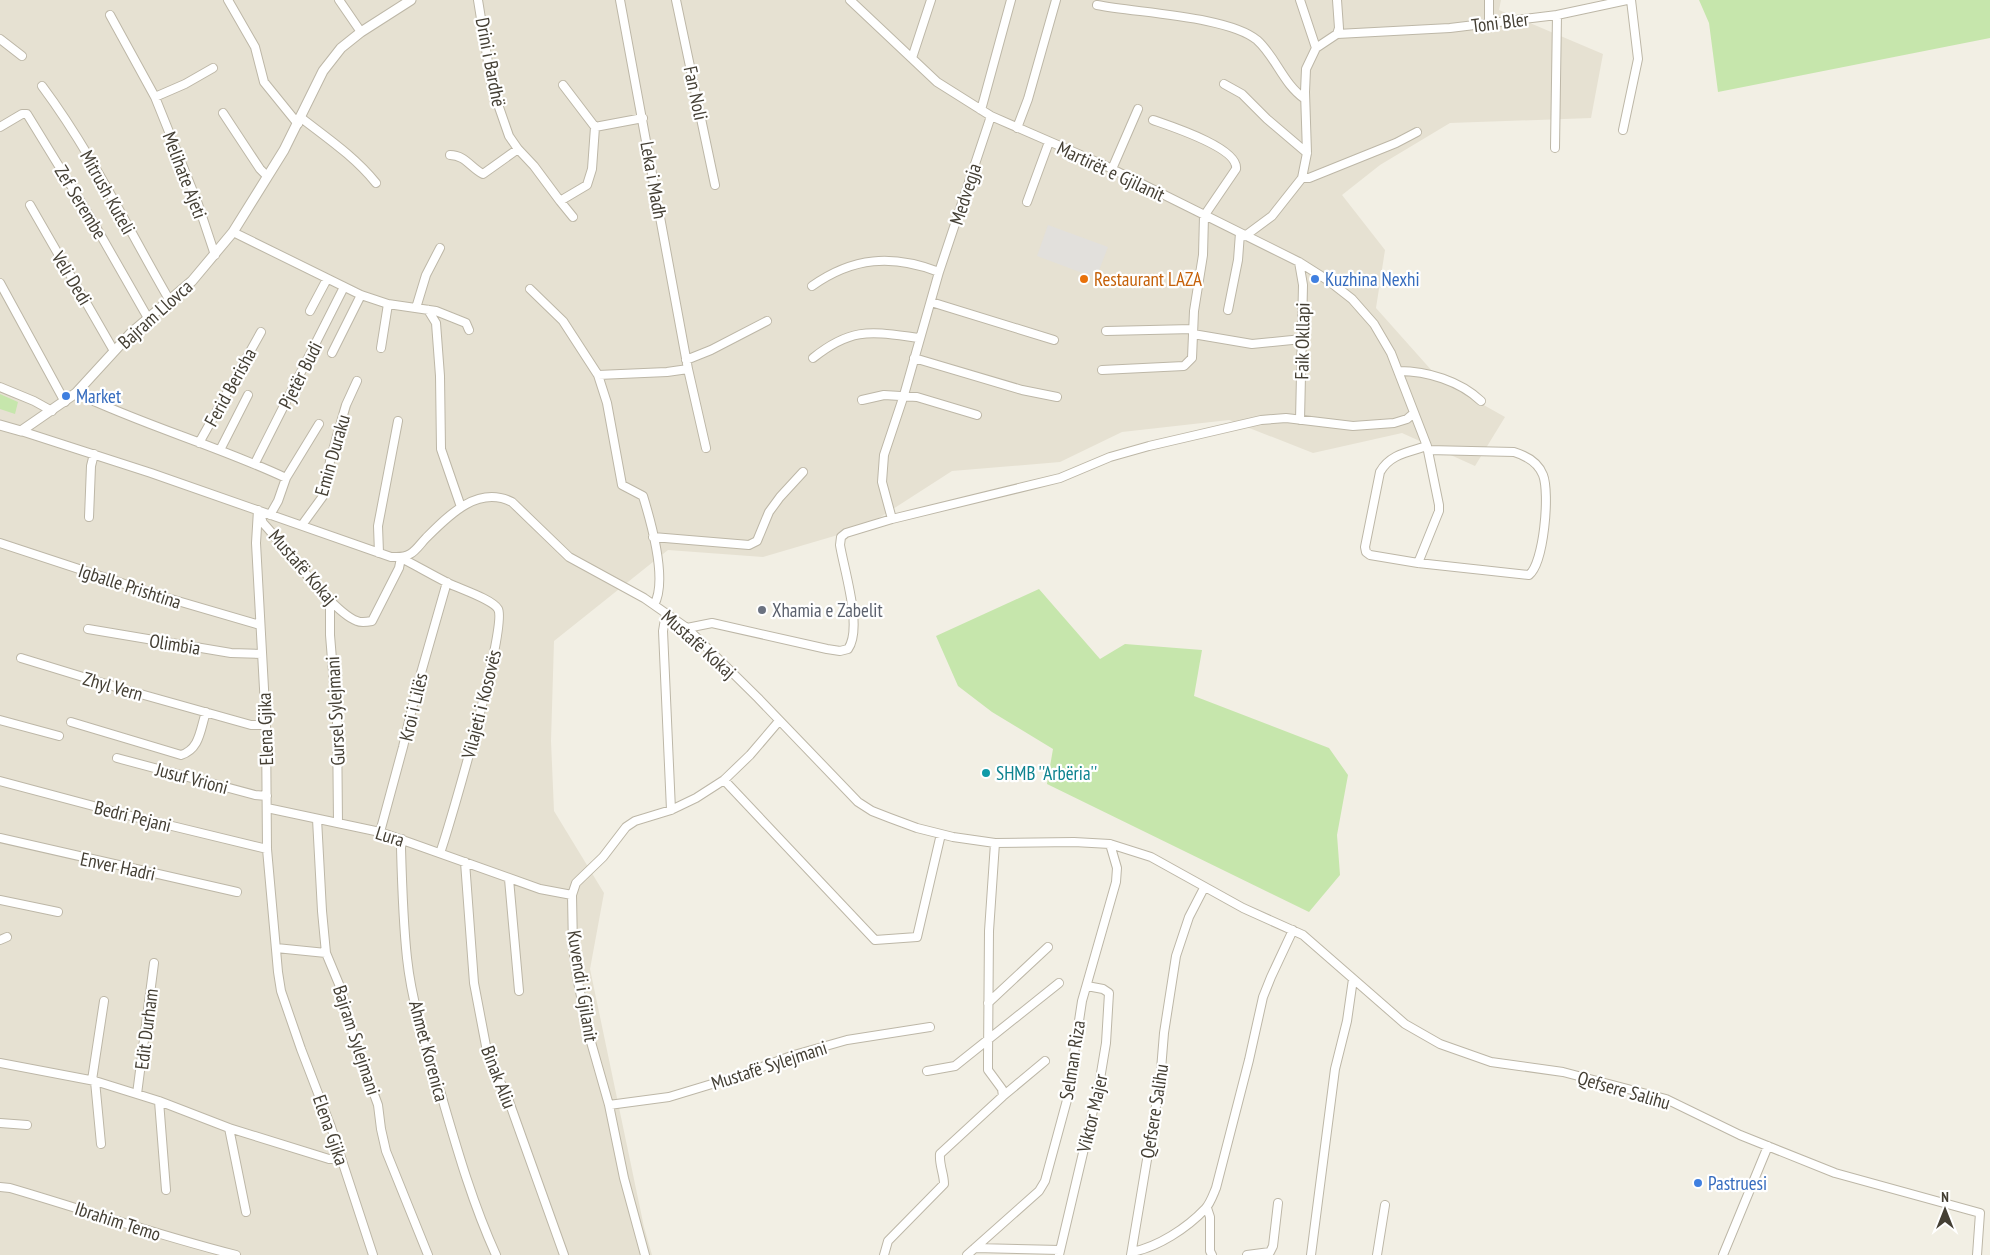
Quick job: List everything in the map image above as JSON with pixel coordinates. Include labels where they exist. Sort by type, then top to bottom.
[{"type":"street","points":[[228,0],[255,47],[264,82],[299,120],[345,150],[376,183]]},
{"type":"street","points":[[338,0],[361,32]]},
{"type":"street","name":"Bajram Llovca","points":[[21,431],[52,412],[76,393],[114,351],[148,318],[192,281],[233,232],[284,150],[323,71],[342,48],[361,32],[411,0]]},
{"type":"street","name":"Drini i Bardhë","points":[[478,0],[492,88],[509,136],[518,150],[534,166],[573,217]]},
{"type":"street","name":"Leka i Madh","points":[[620,0],[686,360],[706,448]]},
{"type":"street","name":"Fan Noli","points":[[676,0],[715,185]]},
{"type":"street","name":"Martirët e Gjilanit","points":[[850,0],[937,82],[990,116],[1112,169],[1299,262],[1329,281],[1352,299],[1374,324],[1399,371],[1428,448],[1439,511],[1418,563]]},
{"type":"street","points":[[912,58],[931,0]]},
{"type":"street","points":[[981,110],[1012,0]]},
{"type":"street","points":[[1017,128],[1028,99],[1056,0]]},
{"type":"street","points":[[1228,310],[1242,234],[1272,216],[1302,178],[1307,153],[1306,69],[1316,48],[1300,0]]},
{"type":"street","points":[[1337,0],[1339,28],[1337,34]]},
{"type":"street","points":[[1489,0],[1489,24]]},
{"type":"street","points":[[1623,130],[1638,59],[1631,0]]},
{"type":"street","points":[[1556,16],[1621,1]]},
{"type":"street","points":[[1097,5],[1202,21],[1243,32],[1256,40],[1270,54],[1283,76],[1305,98]]},
{"type":"street","name":"Melihate Ajeti","points":[[110,16],[154,97],[198,204],[215,255]]},
{"type":"street","name":"Toni Bler","points":[[1316,48],[1337,34],[1489,24],[1556,16],[1555,148]]},
{"type":"street","points":[[0,39],[22,56]]},
{"type":"street","points":[[154,97],[185,84],[213,68]]},
{"type":"street","points":[[1224,84],[1242,94],[1267,119],[1307,153]]},
{"type":"street","points":[[560,201],[588,185],[592,169],[594,127],[563,85]]},
{"type":"street","name":"Mitrush Kuteli","points":[[42,86],[84,148],[170,301]]},
{"type":"street","points":[[1112,169],[1138,109]]},
{"type":"street","points":[[223,113],[260,169],[267,176]]},
{"type":"street","name":"Zef Serembe","points":[[0,127],[22,114],[27,114],[92,220],[148,318]]},
{"type":"street","name":"Medvegja","points":[[892,520],[882,482],[884,455],[904,396],[939,272],[990,116]]},
{"type":"street","points":[[594,127],[643,118]]},
{"type":"street","points":[[1102,370],[1184,366],[1192,358],[1193,332],[1203,255],[1204,216],[1236,170],[1237,165],[1234,158],[1225,152],[1188,133],[1153,120]]},
{"type":"street","points":[[1302,178],[1309,178],[1396,143],[1417,132]]},
{"type":"street","points":[[1027,202],[1049,142]]},
{"type":"street","points":[[450,155],[456,155],[466,160],[482,174],[518,150]]},
{"type":"street","name":"Veli Dedi","points":[[30,205],[114,351]]},
{"type":"street","points":[[233,232],[361,296],[388,304],[436,311],[466,323],[469,330]]},
{"type":"street","points":[[416,308],[426,275],[440,248]]},
{"type":"street","points":[[812,286],[828,274],[847,266],[870,260],[896,261],[920,265],[939,272]]},
{"type":"street","name":"Faik Okllapi","points":[[1299,262],[1303,285],[1300,420]]},
{"type":"street","points":[[310,312],[327,279]]},
{"type":"street","points":[[0,283],[65,402]]},
{"type":"street","name":"Pjetër Budi","points":[[255,463],[344,288]]},
{"type":"street","points":[[530,289],[563,321],[598,375],[607,404],[622,485],[642,496],[649,515],[659,563],[659,598],[654,605]]},
{"type":"street","points":[[332,353],[361,296]]},
{"type":"street","points":[[931,302],[1054,340]]},
{"type":"street","points":[[382,348],[388,304]]},
{"type":"street","points":[[428,310],[436,323],[440,376],[441,449],[461,507]]},
{"type":"street","points":[[686,360],[711,350],[767,321]]},
{"type":"street","points":[[1106,331],[1193,332],[1252,344],[1302,339]]},
{"type":"street","name":"Ferid Berisha","points":[[199,443],[261,332]]},
{"type":"street","points":[[813,358],[830,344],[852,334],[873,333],[920,338]]},
{"type":"street","points":[[914,358],[1022,390],[1057,397]]},
{"type":"street","points":[[598,375],[667,372],[688,369]]},
{"type":"street","points":[[1399,371],[1414,371],[1433,376],[1466,390],[1481,401]]},
{"type":"street","name":"Emin Duraku","points":[[302,525],[326,492],[330,461],[346,405],[357,381]]},
{"type":"street","points":[[0,387],[34,401],[52,412]]},
{"type":"street","points":[[76,393],[154,427],[255,463],[286,478]]},
{"type":"street","points":[[220,450],[248,395]]},
{"type":"street","points":[[862,400],[884,395],[917,397],[977,415]]},
{"type":"street","points":[[687,628],[712,622],[827,649],[840,651],[848,649],[853,643],[855,626],[841,554],[841,537],[846,533],[1060,478],[1110,457],[1149,446],[1261,420],[1286,418],[1353,426],[1376,425],[1407,420],[1414,412]]},
{"type":"street","points":[[378,553],[378,526],[398,421]]},
{"type":"street","name":"Mustafë Kokaj","points":[[270,514],[278,501],[286,478],[319,424]]},
{"type":"street","name":"Mustafë Kokaj","points":[[0,425],[94,454],[378,553],[401,558],[447,582]]},
{"type":"street","points":[[1428,448],[1514,452],[1525,455],[1534,462],[1543,474],[1546,489],[1542,546],[1533,572],[1529,575],[1418,563],[1366,552],[1365,547],[1380,472],[1392,457],[1428,448]]},
{"type":"street","points":[[88,518],[91,466],[94,454]]},
{"type":"street","points":[[653,537],[749,545],[757,541],[769,512],[803,472]]},
{"type":"street","name":"Mustafë Kokaj","points":[[401,558],[411,554],[442,522],[461,507],[486,498],[508,500],[569,557],[654,605],[687,628],[858,802],[872,811],[890,818],[941,834],[996,844]]},
{"type":"street","name":"Mustafë Kokaj","points":[[258,510],[263,523],[330,599],[346,615],[358,622],[372,621],[399,568],[401,558]]},
{"type":"street","name":"Elena Gjika","points":[[258,510],[256,543],[266,725],[267,849],[281,992],[331,1127],[373,1255]]},
{"type":"street","name":"Igballe Prishtina","points":[[0,543],[164,597],[260,625]]},
{"type":"street","name":"Kroi i Lilës","points":[[380,832],[401,757],[417,687],[447,582]]},
{"type":"street","name":"Vilajeti i Kosovës","points":[[440,853],[454,815],[477,718],[490,675],[500,615],[498,608],[488,601],[447,582]]},
{"type":"street","name":"Gursel Sylejmani","points":[[330,599],[330,635],[338,720],[338,822]]},
{"type":"street","points":[[666,613],[663,631],[671,810]]},
{"type":"street","name":"Olimbia","points":[[88,629],[231,653],[262,654]]},
{"type":"street","name":"Zhyl Vern","points":[[21,658],[206,712],[251,724],[266,725]]},
{"type":"street","points":[[70,722],[181,755],[195,747],[206,712]]},
{"type":"street","points":[[0,720],[59,736]]},
{"type":"street","points":[[572,895],[576,883],[603,857],[634,821],[671,810],[696,798],[724,780],[779,721]]},
{"type":"street","name":"Jusuf Vrioni","points":[[117,758],[254,795],[267,796]]},
{"type":"street","points":[[724,780],[875,940],[917,937],[941,834]]},
{"type":"street","name":"Bedri Pejani","points":[[0,781],[131,816],[267,849]]},
{"type":"street","name":"Lura","points":[[267,808],[380,832],[509,879],[540,889],[572,895]]},
{"type":"street","name":"Bajram Sylejmani","points":[[317,819],[326,953],[341,989],[355,1042],[378,1105],[386,1151],[428,1255]]},
{"type":"street","name":"Enver Hadri","points":[[0,838],[237,892]]},
{"type":"street","name":"Ahmet Korenica","points":[[402,839],[403,906],[407,959],[419,1026],[463,1172],[479,1218],[496,1255]]},
{"type":"street","name":"Qefsere Salihu","points":[[996,844],[1074,842],[1110,844],[1151,858],[1243,908],[1293,930],[1323,952],[1405,1024],[1440,1044],[1491,1062],[1563,1072],[1666,1099],[1732,1132],[1835,1173],[1980,1213],[1978,1255]]},
{"type":"street","points":[[996,844],[989,931],[988,1070],[1002,1089],[1003,1096]]},
{"type":"street","name":"Selman Riza","points":[[967,1255],[1039,1191],[1045,1181],[1067,1100],[1078,1020],[1116,882],[1117,868],[1110,844]]},
{"type":"street","name":"Binak Aliu","points":[[465,862],[474,983],[486,1046],[491,1065],[506,1093],[564,1255]]},
{"type":"street","points":[[509,879],[519,991]]},
{"type":"street","name":"Qefsere Salihu","points":[[1204,888],[1189,917],[1176,956],[1164,1033],[1160,1082],[1151,1140],[1140,1190],[1131,1254],[1166,1238],[1186,1226],[1207,1208],[1216,1188],[1263,997],[1293,930]]},
{"type":"street","name":"Kuvendi i Gjilanit","points":[[572,895],[573,948],[578,982],[609,1105],[624,1178],[645,1255]]},
{"type":"street","points":[[0,900],[58,912]]},
{"type":"street","points":[[988,1003],[1048,947]]},
{"type":"street","points":[[276,948],[326,953]]},
{"type":"street","name":"Edit Durham","points":[[137,1094],[154,963]]},
{"type":"street","points":[[1311,1255],[1335,1069],[1347,1021],[1350,989],[1354,979]]},
{"type":"street","points":[[927,1070],[955,1066],[1060,983]]},
{"type":"street","name":"Viktor Majer","points":[[1059,1252],[1099,1085],[1106,1043],[1109,993],[1103,989],[1087,986]]},
{"type":"street","points":[[101,1144],[94,1081],[104,1001]]},
{"type":"street","name":"Mustafë Sylejmani","points":[[609,1105],[669,1097],[735,1077],[794,1055],[847,1040],[930,1027]]},
{"type":"street","points":[[884,1255],[888,1241],[944,1184],[940,1154],[1003,1096],[1046,1061]]},
{"type":"street","name":"Edit Durham","points":[[0,1063],[94,1081],[158,1101],[229,1128],[330,1159],[340,1159]]},
{"type":"street","points":[[158,1101],[166,1190]]},
{"type":"street","points":[[0,1123],[27,1125]]},
{"type":"street","points":[[229,1128],[246,1212]]},
{"type":"street","points":[[1722,1255],[1768,1146]]},
{"type":"street","name":"Ibrahim Temo","points":[[0,1187],[10,1188],[188,1243],[236,1255]]},
{"type":"street","points":[[1247,1255],[1270,1252],[1273,1246],[1278,1203]]},
{"type":"street","points":[[1377,1255],[1385,1205]]},
{"type":"street","points":[[1207,1208],[1210,1217],[1210,1251],[1212,1255]]},
{"type":"street","points":[[975,1248],[1059,1252]]},
{"type":"shaded area","points":[[0,0],[1501,0],[1499,10],[1603,54],[1591,118],[1450,123],[1380,165],[1342,195],[1385,250],[1376,308],[1441,381],[1505,417],[1475,466],[1402,433],[1313,453],[1229,420],[1122,432],[1060,462],[952,471],[865,527],[763,557],[668,550],[554,641],[551,741],[554,811],[604,893],[590,969],[644,1227],[652,1255],[0,1255]]},
{"type":"shaded area","points":[[1048,225],[1108,247],[1096,278],[1037,256]]},
{"type":"green space","points":[[1699,0],[1990,0],[1990,38],[1718,92],[1709,23]]},
{"type":"green space","points":[[0,394],[18,402],[15,414],[0,409]]},
{"type":"green space","points":[[1039,589],[1100,659],[1125,644],[1202,650],[1194,696],[1329,748],[1348,775],[1337,835],[1340,875],[1309,912],[1047,784],[1053,749],[992,712],[958,686],[936,636]]},
{"type":"place","name":"Restaurant LAZA","points":[[1084,279]]},
{"type":"place","name":"Kuzhina Nexhi","points":[[1315,279]]},
{"type":"place","name":"Market","points":[[66,396]]},
{"type":"place","name":"Xhamia e Zabelit","points":[[762,610]]},
{"type":"place","name":"SHMB ''Arbëria''","points":[[986,773]]},
{"type":"place","name":"Pastruesi","points":[[1698,1183]]}]
